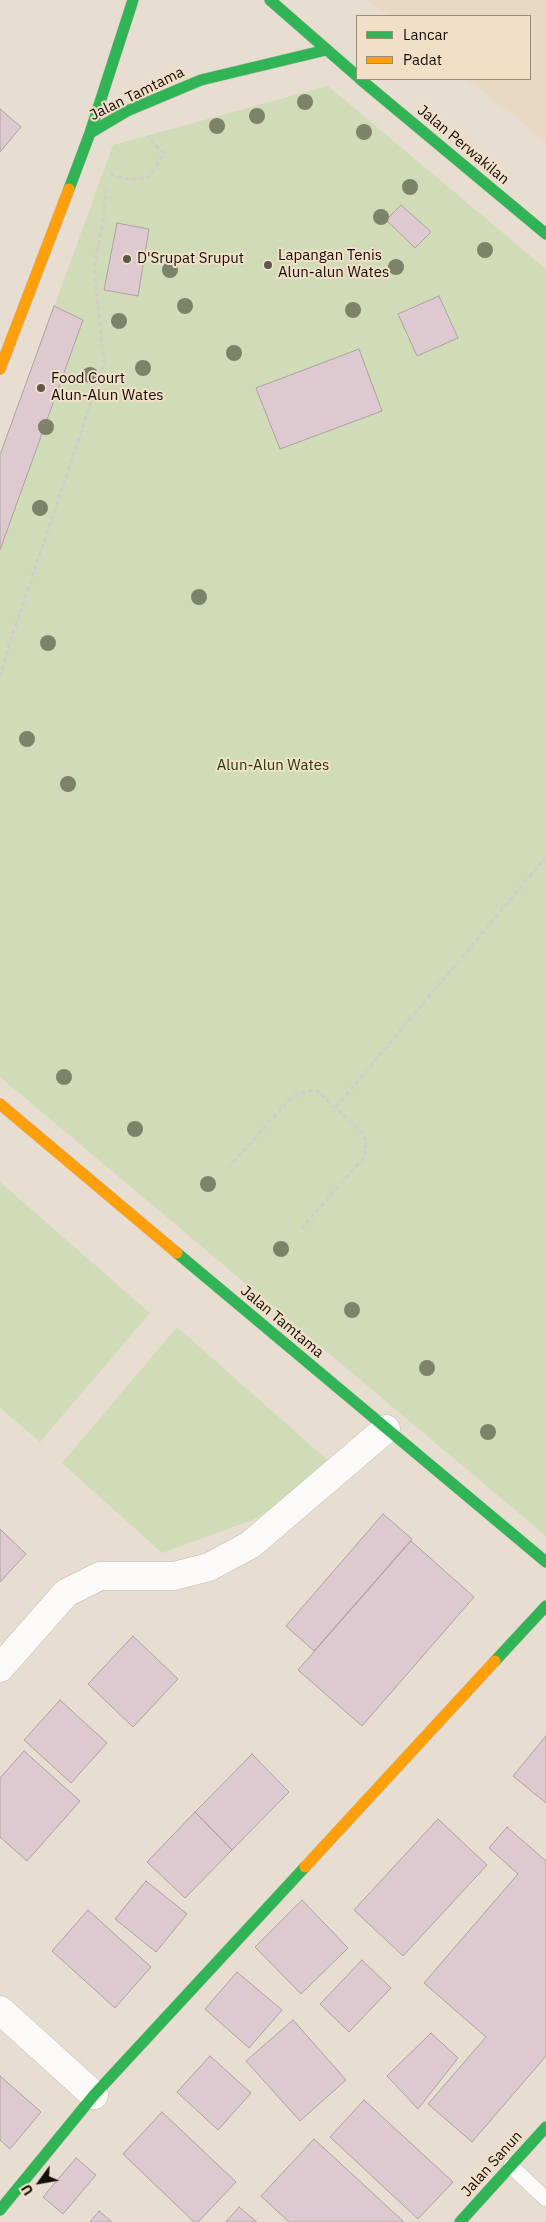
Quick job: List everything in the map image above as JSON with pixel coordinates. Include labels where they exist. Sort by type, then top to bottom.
[{"type":"street","points":[[90,133],[134,0]]},
{"type":"street","name":"Jalan Perwakilan","points":[[270,0],[356,75]]},
{"type":"street","name":"Jalan Tamtama","points":[[0,370],[90,133],[128,112],[201,80],[326,50]]},
{"type":"street","name":"Jalan Perwakilan","points":[[361,80],[546,234]]},
{"type":"street","name":"Jalan Tamtama","points":[[0,1104],[546,1562]]},
{"type":"street","points":[[0,1668],[66,1593],[100,1576],[174,1576],[209,1567],[250,1545],[386,1429]]},
{"type":"street","points":[[0,2210],[94,2095],[546,1606]]},
{"type":"street","points":[[0,2010],[94,2095]]},
{"type":"street","name":"Jalan Sanun","points":[[460,2222],[546,2127]]},
{"type":"lane","points":[[511,2166],[546,2198]]},
{"type":"path","points":[[0,677],[104,364],[94,268],[103,222],[108,174],[131,180],[149,177],[164,154]]},
{"type":"path","points":[[336,1107],[546,857]]},
{"type":"path","points":[[228,1168],[290,1098],[316,1090],[363,1133],[366,1143],[365,1156],[301,1228]]},
{"type":"shaded area","points":[[368,0],[546,0],[546,141],[468,80],[531,80],[531,15],[388,15]]},
{"type":"green space","name":"Alun-Alun Wates","points":[[328,86],[546,269],[546,1536],[0,1077],[0,455],[113,145]]},
{"type":"green space","points":[[0,1182],[150,1313],[40,1442],[0,1408]]},
{"type":"green space","points":[[177,1327],[333,1465],[284,1501],[252,1520],[162,1553],[62,1463]]},
{"type":"building","points":[[0,109],[21,127],[0,152]]},
{"type":"building","points":[[401,205],[431,232],[415,248],[386,220]]},
{"type":"building","name":"D'Srupat Sruput","points":[[117,223],[149,229],[138,296],[104,290]]},
{"type":"building","points":[[439,296],[458,338],[417,356],[398,314]]},
{"type":"building","name":"Food Court Alun-Alun Wates","points":[[54,306],[83,320],[0,550],[0,455]]},
{"type":"building","points":[[359,349],[382,411],[280,449],[256,388]]},
{"type":"building","points":[[383,1514],[412,1539],[314,1651],[286,1626]]},
{"type":"building","points":[[0,1529],[26,1554],[0,1582]]},
{"type":"building","points":[[411,1541],[474,1597],[362,1726],[298,1670]]},
{"type":"building","points":[[133,1636],[178,1679],[133,1727],[88,1684]]},
{"type":"building","points":[[60,1700],[107,1743],[71,1783],[24,1740]]},
{"type":"building","points":[[546,1736],[546,1803],[513,1776]]},
{"type":"building","points":[[24,1751],[80,1801],[27,1861],[0,1837],[0,1778]]},
{"type":"building","points":[[252,1754],[289,1792],[232,1850],[195,1812]]},
{"type":"building","points":[[195,1812],[232,1850],[185,1898],[147,1862]]},
{"type":"building","points":[[438,1819],[487,1865],[403,1956],[354,1910]]},
{"type":"building","points":[[507,1827],[546,1861],[546,2056],[472,2142],[428,2104],[486,2037],[424,1983],[518,1874],[489,1848]]},
{"type":"building","points":[[146,1881],[187,1914],[156,1952],[115,1919]]},
{"type":"building","points":[[302,1900],[348,1948],[301,1994],[255,1947]]},
{"type":"building","points":[[88,1910],[151,1967],[115,2008],[52,1951]]},
{"type":"building","points":[[362,1960],[391,1988],[349,2032],[320,2004]]},
{"type":"building","points":[[237,1972],[282,2010],[249,2048],[205,2009]]},
{"type":"building","points":[[293,2020],[346,2080],[300,2121],[246,2061]]},
{"type":"building","points":[[431,2033],[458,2058],[418,2109],[387,2076]]},
{"type":"building","points":[[210,2056],[251,2093],[218,2130],[177,2092]]},
{"type":"building","points":[[0,2076],[41,2112],[10,2149],[0,2140]]},
{"type":"building","points":[[364,2100],[453,2182],[418,2219],[330,2137]]},
{"type":"building","points":[[162,2112],[236,2182],[198,2222],[194,2222],[123,2154]]},
{"type":"building","points":[[314,2139],[404,2222],[289,2222],[261,2196]]},
{"type":"building","points":[[76,2158],[96,2175],[63,2214],[43,2197]]},
{"type":"building","points":[[239,2207],[257,2222],[226,2222]]},
{"type":"building","points":[[99,2211],[112,2222],[90,2222]]},
{"type":"traffic: fast","points":[[90,133],[133,0]]},
{"type":"traffic: fast","points":[[270,0],[356,75]]},
{"type":"traffic: fast","points":[[69,189],[90,133],[127,111],[201,80],[326,50]]},
{"type":"traffic: fast","points":[[361,80],[546,234]]},
{"type":"traffic: fast","points":[[177,1253],[546,1562]]},
{"type":"traffic: fast","points":[[495,1661],[546,1606]]},
{"type":"traffic: fast","points":[[0,2210],[94,2095],[305,1867]]},
{"type":"traffic: fast","points":[[460,2222],[546,2127]]},
{"type":"traffic: slow","points":[[0,369],[69,189]]},
{"type":"traffic: slow","points":[[0,1104],[177,1253]]},
{"type":"traffic: slow","points":[[305,1867],[495,1661]]},
{"type":"place","name":"D'Srupat Sruput","points":[[127,259]]},
{"type":"place","name":"Lapangan Tenis Alun-alun Wates","points":[[268,265]]},
{"type":"place","name":"Food Court Alun-Alun Wates","points":[[41,388]]}]
